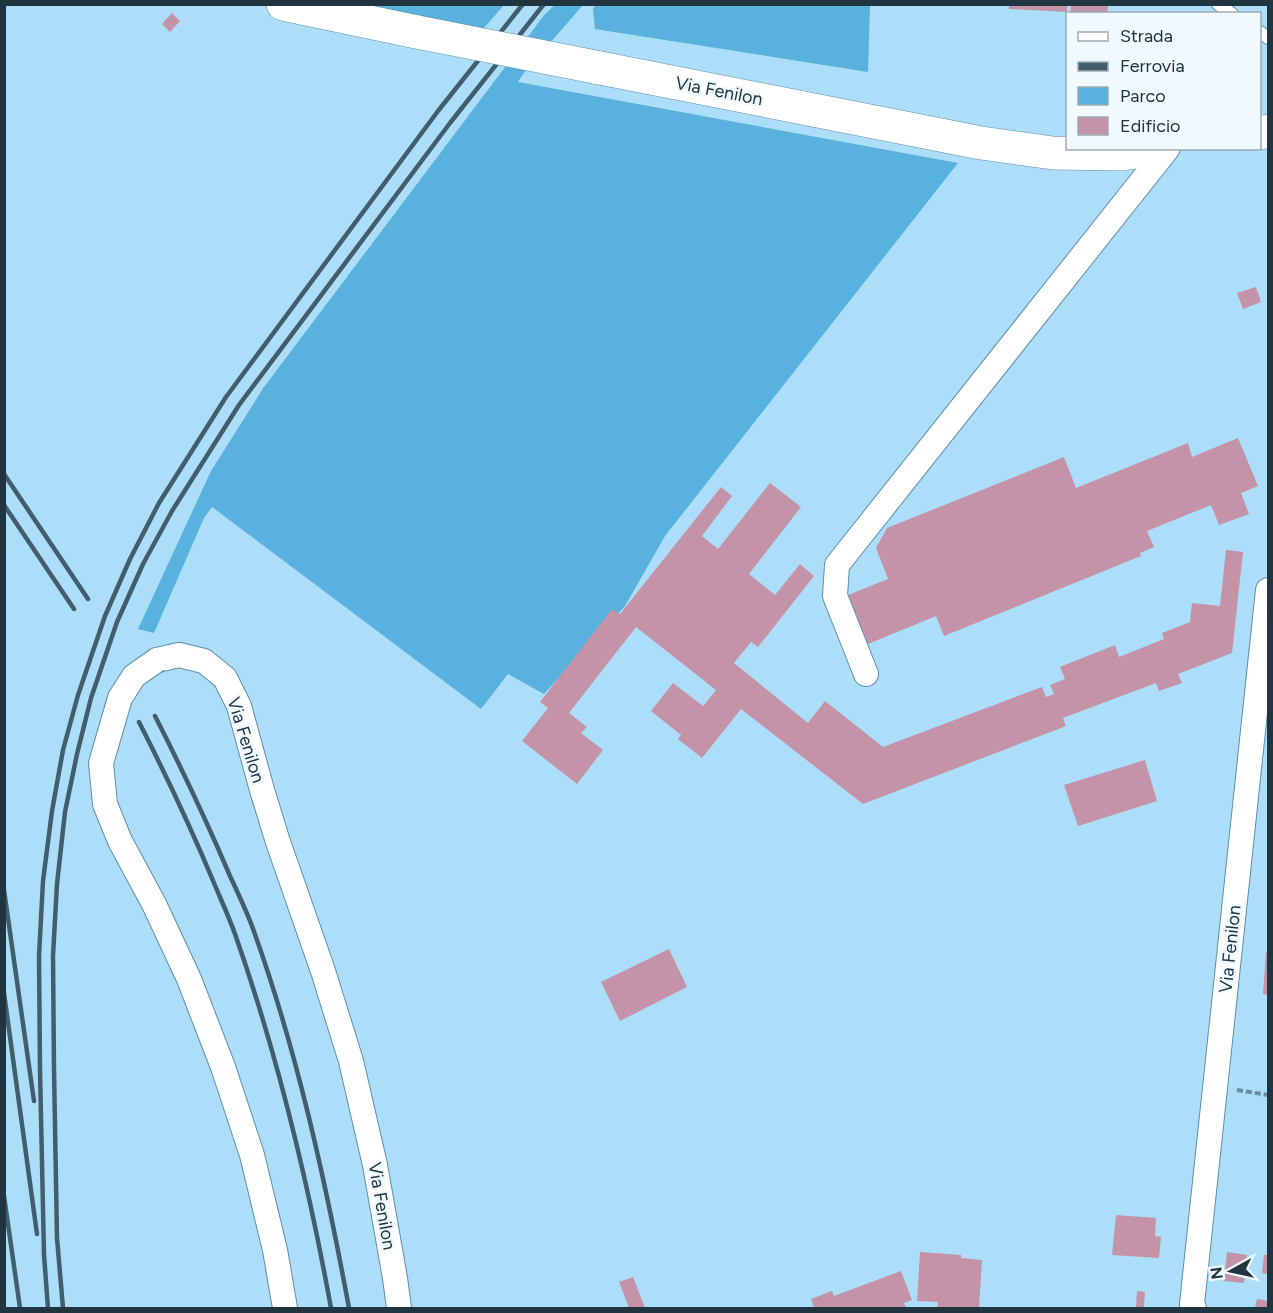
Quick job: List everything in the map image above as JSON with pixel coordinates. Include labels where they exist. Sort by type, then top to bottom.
[{"type":"street","name":"Via Fenilon","points":[[283,4],[992,144],[1053,153],[1124,154],[1146,150]]},
{"type":"street","points":[[866,674],[835,596],[837,565],[1166,150]]},
{"type":"street","name":"Via Fenilon","points":[[1194,1308],[1192,1304],[1269,590]]},
{"type":"street","name":"Via Fenilon","points":[[285,1308],[275,1250],[252,1155],[224,1067],[189,979],[154,904],[120,841],[105,804],[101,762],[120,698],[134,676],[157,660],[179,655],[204,661],[225,678],[239,706],[278,842],[323,971],[351,1061],[375,1165],[399,1308]]},
{"type":"path","points":[[1215,1087],[1269,1095]]},
{"type":"green space","points":[[329,5],[504,5],[476,37]]},
{"type":"green space","points":[[555,5],[583,5],[518,82],[958,163],[665,536],[625,606],[544,694],[508,674],[481,709],[212,507],[204,518],[154,633],[138,629],[211,471],[264,387],[545,14]]},
{"type":"green space","points":[[596,5],[870,5],[868,72],[595,29],[593,9]]},
{"type":"building","points":[[1009,4],[1067,4],[1067,12],[1009,9]]},
{"type":"building","points":[[1071,4],[1108,4],[1107,12],[1070,12]]},
{"type":"building","points":[[172,13],[180,21],[170,32],[162,24]]},
{"type":"building","points":[[1256,287],[1261,302],[1243,309],[1237,293]]},
{"type":"building","points":[[1238,438],[1258,486],[1241,493],[1249,514],[1219,525],[1211,505],[1147,531],[1154,547],[1140,553],[1141,556],[944,636],[936,616],[868,644],[848,595],[888,579],[876,548],[887,528],[1064,457],[1076,488],[1188,443],[1192,457]]},
{"type":"building","points":[[770,483],[801,507],[749,574],[775,595],[800,564],[814,576],[758,647],[751,642],[734,663],[808,723],[825,701],[883,747],[1042,687],[1046,697],[1054,694],[1050,685],[1065,679],[1060,667],[1115,645],[1119,657],[1164,639],[1162,633],[1190,622],[1192,603],[1220,606],[1226,550],[1243,552],[1232,653],[1178,674],[1182,683],[1159,691],[1156,683],[1063,718],[1066,726],[863,804],[741,709],[702,758],[678,739],[681,735],[651,711],[673,683],[703,706],[716,690],[636,627],[569,713],[587,727],[581,733],[603,750],[577,784],[522,741],[548,708],[540,702],[612,609],[620,614],[721,487],[732,496],[702,536],[718,549]]},
{"type":"building","points":[[1145,760],[1157,801],[1078,826],[1064,785]]},
{"type":"building","points":[[669,949],[687,987],[620,1021],[601,982]]},
{"type":"building","points":[[1266,952],[1268,952],[1268,995],[1263,994]]},
{"type":"building","points":[[1116,1215],[1156,1218],[1155,1236],[1161,1237],[1159,1258],[1112,1255]]},
{"type":"building","points":[[920,1252],[961,1255],[961,1258],[982,1260],[979,1308],[937,1308],[938,1302],[917,1301]]},
{"type":"building","points":[[1227,1252],[1247,1255],[1244,1283],[1224,1281]]},
{"type":"building","points":[[1264,1255],[1268,1255],[1268,1274],[1262,1273]]},
{"type":"building","points":[[901,1271],[912,1300],[904,1303],[906,1307],[814,1308],[811,1299],[832,1291],[834,1296]]},
{"type":"building","points":[[633,1277],[645,1308],[629,1308],[619,1282]]},
{"type":"building","points":[[1137,1291],[1145,1292],[1144,1307],[1136,1307]]},
{"type":"building","points":[[1257,1299],[1268,1301],[1268,1308],[1255,1308]]},
{"type":"railway","points":[[48,1308],[44,1255],[40,1070],[39,956],[43,881],[63,750],[78,695],[105,616],[130,559],[159,503],[226,397],[438,111],[523,4]]},
{"type":"railway","points":[[63,1308],[57,1238],[54,1069],[53,956],[57,884],[65,812],[77,754],[91,698],[117,622],[143,564],[172,511],[239,405],[450,123],[544,4]]},
{"type":"railway","points":[[4,474],[88,599]]},
{"type":"railway","points":[[4,505],[74,609]]},
{"type":"railway","points":[[155,716],[245,908],[268,973],[308,1115],[349,1308]]},
{"type":"railway","points":[[139,722],[205,862],[233,928],[251,980],[290,1120],[331,1308]]},
{"type":"railway","points":[[4,890],[34,1101]]},
{"type":"railway","points":[[4,993],[37,1234]]},
{"type":"railway","points":[[4,1196],[20,1308]]}]
